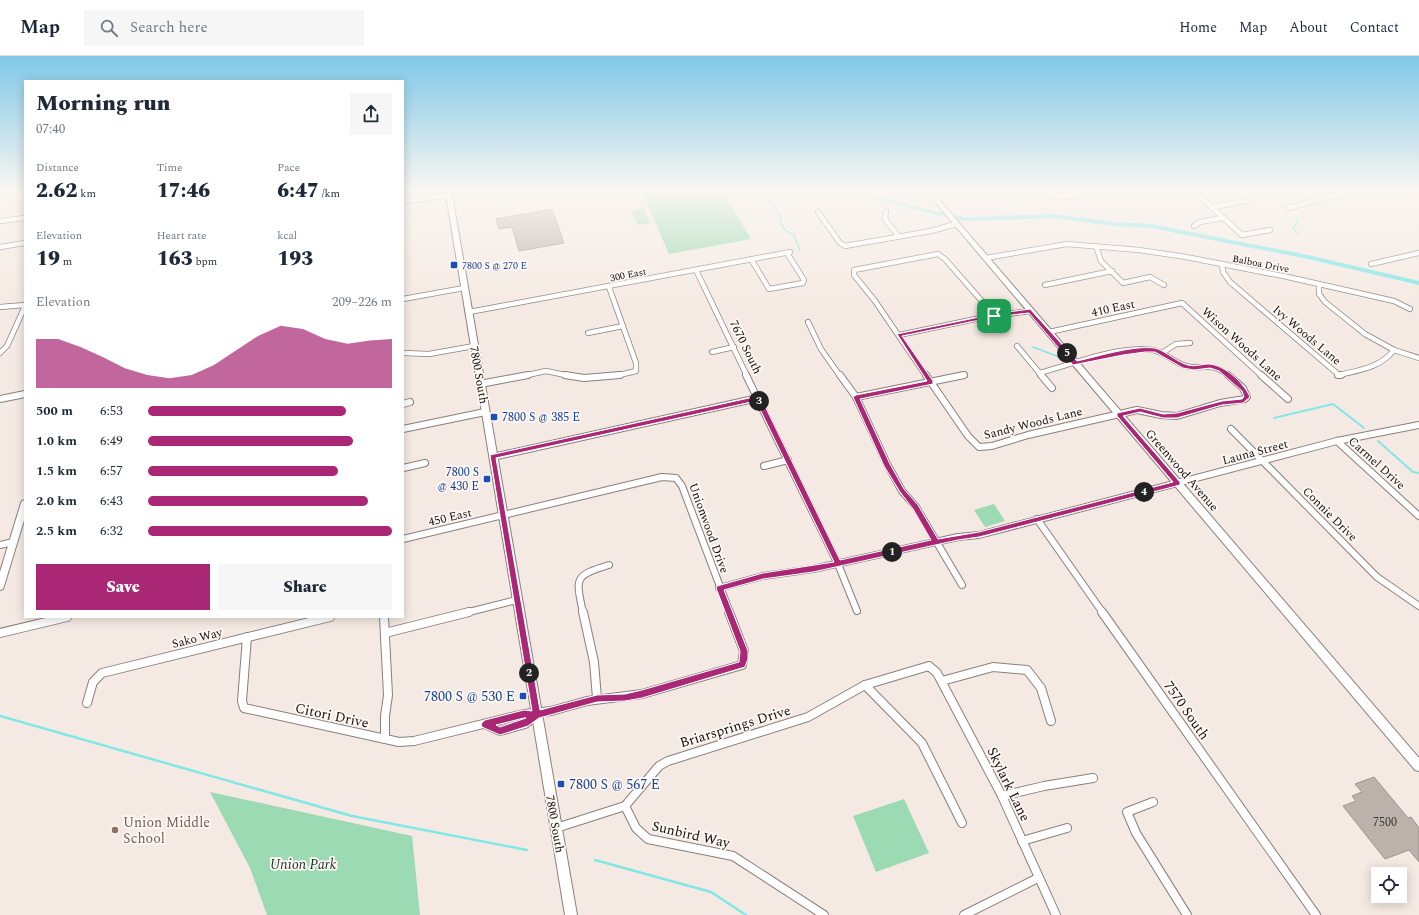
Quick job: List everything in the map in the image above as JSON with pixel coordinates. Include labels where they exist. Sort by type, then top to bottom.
[{"type":"main road","name":"7800 South","points":[[454,229],[516,600],[571,915]]},
{"type":"street","points":[[831,229],[843,246],[852,246],[899,237],[929,229]]},
{"type":"street","points":[[893,229],[899,237]]},
{"type":"street","name":"Greenwood Avenue","points":[[961,229],[1419,766]]},
{"type":"street","points":[[1235,229],[1242,235],[1270,230]]},
{"type":"street","points":[[0,247],[24,243]]},
{"type":"street","name":"Balboa Drive","points":[[986,258],[1055,245],[1096,246],[1162,253],[1319,284],[1394,301],[1410,309]]},
{"type":"street","points":[[1096,246],[1099,258],[1123,283],[1150,277],[1164,285]]},
{"type":"street","name":"300 East","points":[[468,312],[609,287],[751,259],[789,252],[804,280],[803,283],[769,288],[751,259]]},
{"type":"street","points":[[1371,264],[1419,253]]},
{"type":"street","name":"Sandy Woods Lane","points":[[994,316],[945,259],[938,254],[854,270],[854,275],[899,335],[968,436],[979,447],[1119,414]]},
{"type":"street","name":"Ivy Woods Lane","points":[[1222,264],[1223,272],[1230,282],[1339,375],[1382,364],[1394,350]]},
{"type":"street","name":"7670 South","points":[[696,270],[838,564],[857,611]]},
{"type":"street","points":[[1045,285],[1112,271]]},
{"type":"street","points":[[1319,284],[1319,294],[1325,302],[1365,334],[1394,350],[1419,358]]},
{"type":"street","points":[[480,384],[546,371],[584,378],[608,377],[636,371],[636,363],[609,287]]},
{"type":"street","points":[[404,299],[464,288]]},
{"type":"street","name":"410 East","points":[[1049,332],[1182,303]]},
{"type":"street","name":"Wison Woods Lane","points":[[1182,303],[1288,399]]},
{"type":"street","points":[[0,307],[24,306]]},
{"type":"street","points":[[0,353],[7,346],[24,308]]},
{"type":"street","points":[[899,335],[994,316],[1030,311]]},
{"type":"street","points":[[808,322],[821,349],[856,397],[887,464],[902,491],[916,507],[962,585]]},
{"type":"street","points":[[588,333],[623,326]]},
{"type":"street","points":[[1162,352],[1176,344],[1190,343]]},
{"type":"street","points":[[404,353],[429,354],[474,346]]},
{"type":"street","points":[[1017,346],[1052,388]]},
{"type":"street","points":[[712,352],[734,348]]},
{"type":"street","points":[[1040,373],[1075,364],[1145,350],[1162,352],[1185,366],[1194,368],[1210,366],[1221,370],[1244,390],[1247,397],[1243,401],[1222,403],[1177,416],[1163,416],[1140,410],[1119,414]]},
{"type":"street","points":[[856,397],[931,383],[964,375]]},
{"type":"street","points":[[0,399],[24,394]]},
{"type":"street","points":[[493,456],[758,398]]},
{"type":"street","points":[[404,404],[410,402]]},
{"type":"street","points":[[404,429],[485,412]]},
{"type":"street","name":"Launa Street","points":[[719,588],[763,576],[800,572],[936,542],[979,535],[1178,484],[1337,441],[1419,425]]},
{"type":"street","name":"Connie Drive","points":[[1231,429],[1377,576],[1419,606]]},
{"type":"street","name":"Carmel Drive","points":[[1337,441],[1419,516]]},
{"type":"street","points":[[764,466],[788,460]]},
{"type":"street","points":[[404,468],[425,464]]},
{"type":"street","name":"Unionwood Drive","points":[[503,516],[662,477],[676,478],[682,486],[719,588],[744,651],[742,665]]},
{"type":"street","points":[[0,584],[23,512]]},
{"type":"street","name":"450 East","points":[[404,539],[503,516]]},
{"type":"street","name":"7570 South","points":[[1038,519],[1316,915]]},
{"type":"street","points":[[0,545],[13,542]]},
{"type":"street","points":[[597,698],[594,662],[577,585],[578,579],[583,575],[609,565]]},
{"type":"street","points":[[385,633],[516,600]]},
{"type":"street","points":[[0,632],[63,618]]},
{"type":"street","name":"Sako Way","points":[[87,703],[93,682],[102,673],[326,618]]},
{"type":"street","points":[[384,618],[388,695],[384,716],[385,739]]},
{"type":"street","name":"Citori Drive","points":[[247,638],[242,702],[244,708],[399,742],[414,741],[485,724],[500,731],[525,724],[537,715],[597,698],[625,698],[742,665]]},
{"type":"street","name":"Briarsprings Drive","points":[[556,828],[625,806],[636,795],[659,766],[668,761],[808,718],[865,685],[924,666],[933,668]]},
{"type":"street","points":[[942,681],[993,667],[1027,670],[1041,688],[1052,721]]},
{"type":"street","name":"Skylark Lane","points":[[933,668],[942,681],[1002,796],[1056,915]]},
{"type":"street","points":[[865,685],[922,743],[962,823]]},
{"type":"street","points":[[1002,796],[1044,786],[1093,778]]},
{"type":"street","points":[[1153,802],[1127,812],[1136,833],[1187,915]]},
{"type":"street","name":"Sunbird Way","points":[[625,806],[632,822],[641,835],[648,839],[725,853],[733,856],[824,915]]},
{"type":"street","points":[[1022,841],[1066,828]]},
{"type":"street","points":[[964,915],[1038,878]]},
{"type":"green space","points":[[658,229],[745,229],[751,239],[669,254]]},
{"type":"green space","points":[[994,504],[1005,521],[985,527],[974,510]]},
{"type":"green space","name":"Union Park","points":[[210,792],[412,836],[420,915],[267,915],[250,868]]},
{"type":"green space","points":[[904,799],[929,853],[876,872],[853,816]]},
{"type":"building","points":[[513,229],[559,229],[564,243],[519,251]]},
{"type":"building","points":[[1374,777],[1408,818],[1411,817],[1419,828],[1419,862],[1409,850],[1385,859],[1343,806],[1356,801],[1352,796],[1362,792],[1355,784]]},
{"type":"waterway","points":[[784,229],[794,235],[800,251]]},
{"type":"waterway","points":[[1167,229],[1308,257],[1419,283]]},
{"type":"waterway","points":[[1294,229],[1298,234]]},
{"type":"waterway","points":[[1033,347],[1059,357]]},
{"type":"waterway","points":[[1274,418],[1333,404],[1364,428]]},
{"type":"waterway","points":[[1378,441],[1413,472],[1419,473]]},
{"type":"waterway","points":[[0,716],[352,816],[527,850]]},
{"type":"waterway","points":[[595,860],[711,892],[746,915]]},
{"type":"place","name":"7800 S @ 270 E","points":[[454,265]]},
{"type":"place","name":"7800 S @ 385 E","points":[[494,417]]},
{"type":"place","name":"7800 S @ 430 E","points":[[487,479]]},
{"type":"place","name":"7800 S @ 530 E","points":[[523,696]]},
{"type":"place","name":"7800 S @ 567 E","points":[[561,784]]},
{"type":"place","name":"Union Middle School","points":[[115,830]]},
{"type":"route","points":[[994,316],[899,335],[931,383],[856,397],[887,464],[902,491],[916,507],[936,542],[813,569],[800,572],[772,574],[719,588],[744,651],[742,665],[625,698],[597,698],[537,715],[524,714],[485,724],[500,731],[525,724],[537,715],[516,600],[493,456],[758,398],[838,564],[936,542],[958,537],[979,535],[1132,494],[1178,484],[1119,414],[1144,410],[1163,416],[1177,416],[1222,403],[1243,401],[1246,400],[1247,397],[1244,390],[1221,370],[1210,366],[1194,368],[1185,366],[1162,352],[1145,350],[1123,353],[1075,364],[1030,311],[994,316]]}]
